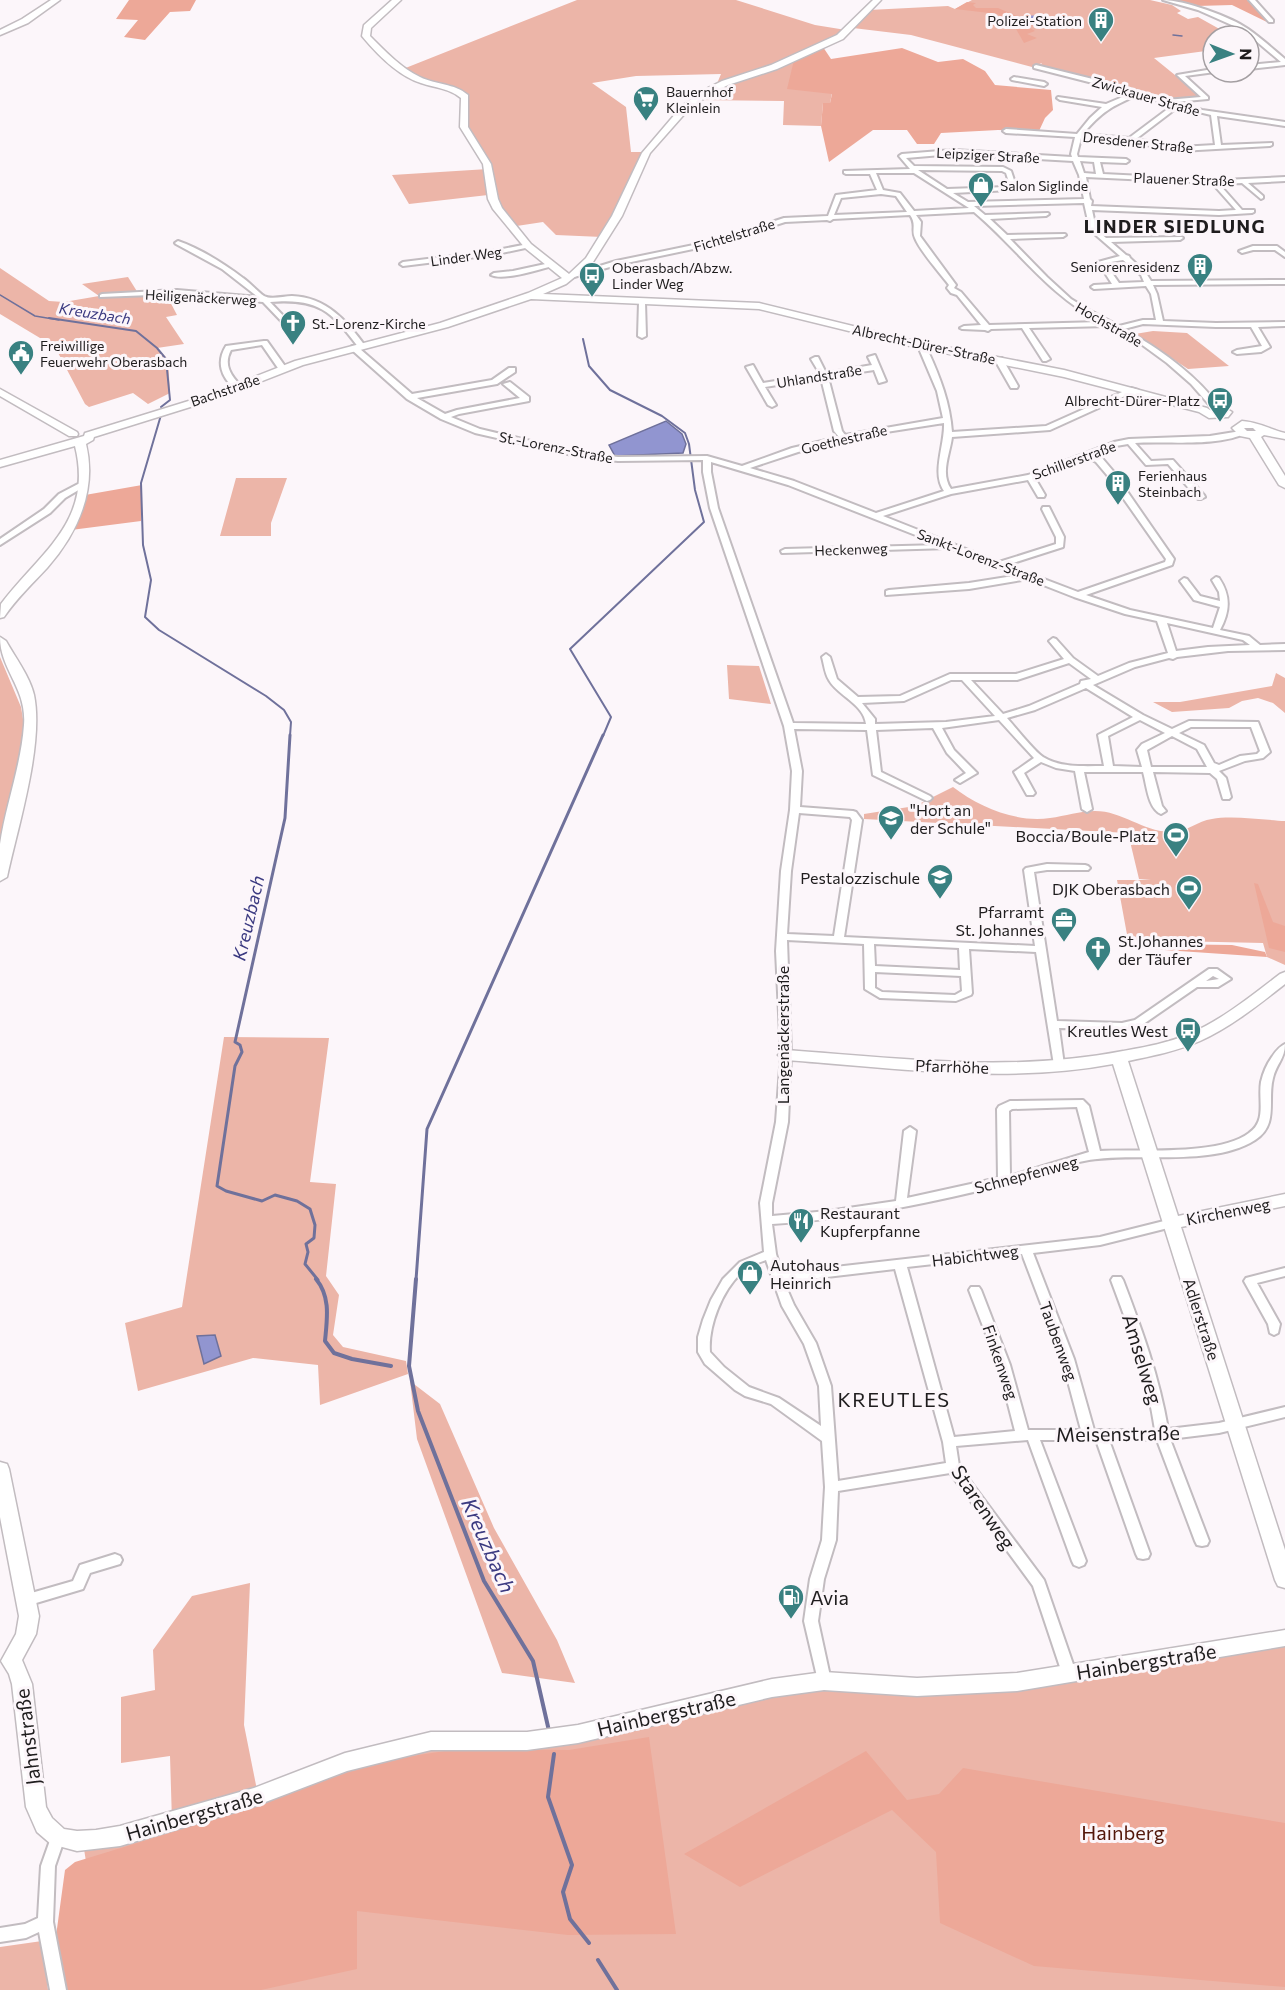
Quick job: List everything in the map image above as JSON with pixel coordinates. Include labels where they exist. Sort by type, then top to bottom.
[{"type":"street","points":[[0,33],[31,17],[56,0]]},
{"type":"street","name":"Linder Weg","points":[[397,0],[367,27],[366,36],[382,54],[418,79],[457,89],[465,97],[464,127],[488,164],[493,199],[498,209],[528,246],[567,277]]},
{"type":"street","points":[[530,296],[563,282],[590,260],[617,216],[646,153],[656,139],[686,108],[707,92],[725,83],[791,60],[840,37],[877,0]]},
{"type":"street","points":[[1170,0],[1200,9],[1238,25],[1285,62]]},
{"type":"street","points":[[1252,0],[1271,21]]},
{"type":"street","points":[[1261,65],[1285,62]]},
{"type":"street","name":"Zwickauer Straße","points":[[1036,68],[1137,93],[1176,106],[1285,124]]},
{"type":"street","points":[[1026,80],[1043,69]]},
{"type":"street","points":[[1161,102],[1206,98],[1180,75],[1201,72]]},
{"type":"street","points":[[1014,79],[1044,84]]},
{"type":"street","points":[[1137,93],[1107,106],[1092,119],[1079,135],[1074,149],[1082,175],[1093,230],[1139,268],[1150,283],[1160,322]]},
{"type":"street","points":[[1060,98],[1107,106]]},
{"type":"street","points":[[1131,140],[1176,106]]},
{"type":"street","points":[[1214,114],[1218,148]]},
{"type":"street","name":"Dresdener Straße","points":[[1006,132],[1131,140],[1168,148],[1218,148],[1270,144]]},
{"type":"street","name":"Leipziger Straße","points":[[902,156],[953,152],[1126,161]]},
{"type":"street","name":"Hochstraße","points":[[902,156],[915,170],[983,216],[1071,303],[1119,328],[1165,359],[1203,390],[1221,411]]},
{"type":"street","points":[[1097,160],[1100,176]]},
{"type":"street","points":[[846,172],[1003,169],[1009,172],[1013,186],[1008,189],[949,191]]},
{"type":"street","points":[[873,173],[881,192]]},
{"type":"street","name":"Plauener Straße","points":[[1082,175],[1244,182],[1285,178]]},
{"type":"street","points":[[1213,181],[1241,212]]},
{"type":"street","points":[[1244,182],[1261,197]]},
{"type":"street","points":[[830,219],[838,196],[881,192],[897,194],[918,222],[917,236],[988,328]]},
{"type":"street","points":[[966,204],[1089,205],[1219,213],[1252,211]]},
{"type":"street","name":"Fichtelstraße","points":[[567,277],[616,263],[715,243],[778,221],[975,210]]},
{"type":"street","points":[[983,216],[1046,214]]},
{"type":"street","points":[[1006,237],[1063,235]]},
{"type":"street","points":[[1106,240],[1180,238]]},
{"type":"street","points":[[178,243],[207,255],[233,272],[265,300],[287,324]]},
{"type":"street","name":"Linder Weg","points":[[403,264],[528,246]]},
{"type":"street","points":[[1242,251],[1271,247],[1277,248],[1285,255]]},
{"type":"street","points":[[1117,286],[1101,262],[1126,257]]},
{"type":"street","name":"Linder Weg","points":[[495,274],[513,273],[550,265]]},
{"type":"street","points":[[1094,288],[1150,283],[1285,282]]},
{"type":"street","name":"Heiligenäckerweg","points":[[102,296],[177,292],[265,300],[298,299],[319,303],[347,328],[358,348]]},
{"type":"street","name":"Albrecht-Dürer-Straße","points":[[358,348],[444,325],[530,296],[746,305],[799,314],[927,347],[999,360],[1134,390],[1203,410],[1209,415],[1221,411]]},
{"type":"street","points":[[642,302],[642,336]]},
{"type":"street","points":[[1119,328],[1132,323],[1160,322],[1285,324]]},
{"type":"street","points":[[964,328],[1108,324]]},
{"type":"street","points":[[1237,352],[1266,347],[1253,324]]},
{"type":"street","points":[[1024,327],[1046,359]]},
{"type":"street","points":[[238,387],[231,382],[223,366],[223,359],[229,348],[264,343],[284,369]]},
{"type":"street","points":[[927,347],[924,351],[941,387],[947,420],[948,435],[941,478],[943,486],[949,492]]},
{"type":"street","name":"Bachstraße","points":[[0,464],[126,422],[212,397],[284,369],[358,348]]},
{"type":"street","name":"St.-Lorenz-Straße","points":[[358,348],[410,397],[444,417],[489,435],[581,455],[618,459],[707,458]]},
{"type":"street","name":"Uhlandstraße","points":[[872,357],[882,381]]},
{"type":"street","points":[[815,359],[824,375],[838,431],[843,437]]},
{"type":"street","points":[[999,360],[1014,386]]},
{"type":"street","name":"Uhlandstraße","points":[[750,367],[772,405]]},
{"type":"street","name":"Uhlandstraße","points":[[762,385],[876,367]]},
{"type":"street","points":[[410,397],[494,382],[512,370]]},
{"type":"street","name":"St.-Lorenz-Straße","points":[[444,417],[457,412],[526,399],[507,384]]},
{"type":"street","points":[[948,435],[1047,428],[1134,390]]},
{"type":"street","points":[[0,392],[78,438],[85,457],[83,485],[75,518],[48,559],[12,596],[0,614]]},
{"type":"street","points":[[1221,411],[1242,428],[1258,426],[1258,433],[1285,484]]},
{"type":"street","name":"Goethestraße","points":[[744,468],[795,450],[843,437],[911,424],[947,420]]},
{"type":"street","name":"Schillerstraße","points":[[876,516],[949,492],[1030,477],[1114,444],[1129,441],[1217,437],[1242,428]]},
{"type":"street","points":[[1258,433],[1285,436]]},
{"type":"street","points":[[1129,441],[1149,463],[1170,462],[1201,496]]},
{"type":"street","points":[[1077,595],[1151,570],[1169,563],[1170,559],[1110,473],[1099,460],[1089,455]]},
{"type":"street","name":"Sankt-Lorenz-Straße","points":[[707,458],[744,468],[876,516],[1077,595],[1128,612],[1246,638],[1256,646]]},
{"type":"street","name":"Langenäckerstraße","points":[[707,458],[707,471],[714,508],[789,726],[797,771],[795,810],[786,871],[782,937],[786,1055],[782,1122],[766,1203],[766,1220],[770,1254],[777,1278],[788,1306],[810,1343],[825,1386],[832,1486],[829,1539],[817,1579],[811,1621],[824,1681]]},
{"type":"street","points":[[1030,477],[1041,495]]},
{"type":"street","points":[[0,543],[47,511],[62,496],[83,485]]},
{"type":"street","points":[[1000,564],[1060,545],[1060,537],[1046,509]]},
{"type":"street","name":"Heckenweg","points":[[785,551],[953,546]]},
{"type":"street","points":[[889,593],[969,586],[1031,576]]},
{"type":"street","points":[[1216,580],[1224,591],[1224,616],[1216,630]]},
{"type":"street","points":[[1184,581],[1197,598],[1224,604]]},
{"type":"street","points":[[1161,619],[1173,656]]},
{"type":"street","points":[[0,641],[27,692],[31,723],[27,753],[0,877]]},
{"type":"street","points":[[1053,642],[1070,660],[1095,678]]},
{"type":"street","points":[[789,726],[936,725],[1000,717],[1049,700],[1095,678],[1136,663],[1256,646],[1285,647]]},
{"type":"street","points":[[826,657],[833,680],[856,700],[870,719],[876,773],[927,798]]},
{"type":"street","points":[[856,700],[901,699],[950,677],[1017,677],[1070,660]]},
{"type":"street","points":[[965,678],[1040,759],[1079,769],[1109,770],[1147,769],[1217,769],[1243,758],[1260,756],[1265,752],[1255,724],[1190,724],[1144,746],[1142,750],[1147,769],[1157,807],[1161,811]]},
{"type":"street","points":[[1084,683],[1140,717],[1202,747],[1210,765],[1217,769],[1226,797]]},
{"type":"street","points":[[1109,770],[1103,735],[1140,717]]},
{"type":"street","points":[[936,725],[946,747],[956,761],[972,773],[960,780]]},
{"type":"street","points":[[1030,793],[1019,772],[1040,759]]},
{"type":"street","points":[[1079,769],[1087,809]]},
{"type":"street","points":[[795,810],[853,814],[857,820],[838,940]]},
{"type":"street","points":[[1059,1065],[1029,870],[1047,867],[1085,868]]},
{"type":"street","points":[[782,937],[1041,949]]},
{"type":"street","points":[[869,941],[870,989],[880,995],[889,996],[956,998],[967,993],[964,946]]},
{"type":"street","points":[[870,969],[965,973]]},
{"type":"street","name":"Pfarrhöhe","points":[[786,1055],[939,1067],[1059,1065],[1119,1058],[1193,1038],[1229,1019],[1285,977]]},
{"type":"street","points":[[1054,1024],[1130,1025],[1145,1019],[1194,984]]},
{"type":"street","name":"Schnepfenweg","points":[[766,1220],[901,1204],[1004,1181],[1095,1155],[1152,1155],[1244,1143],[1266,1122],[1266,1084],[1272,1066],[1285,1048]]},
{"type":"street","name":"Adlerstraße","points":[[1119,1058],[1152,1155],[1235,1424],[1281,1558],[1285,1580]]},
{"type":"street","points":[[1004,1181],[1003,1109],[1010,1105],[1080,1104],[1083,1106],[1095,1155]]},
{"type":"street","points":[[901,1204],[910,1131]]},
{"type":"street","name":"Kirchenweg","points":[[1172,1223],[1285,1200]]},
{"type":"street","name":"Habichtweg","points":[[777,1278],[1100,1240],[1172,1223]]},
{"type":"street","name":"Taubenweg","points":[[1026,1249],[1095,1436],[1143,1554]]},
{"type":"street","points":[[770,1254],[750,1259],[735,1270],[724,1286],[710,1315],[703,1345],[705,1356],[746,1392],[777,1402],[828,1438]]},
{"type":"street","name":"Starenweg","points":[[900,1265],[949,1442],[952,1467],[1039,1584],[1068,1673]]},
{"type":"street","points":[[1274,1330],[1274,1324],[1250,1281],[1285,1272]]},
{"type":"street","name":"Amselweg","points":[[1117,1280],[1143,1348],[1156,1395],[1162,1435],[1202,1541]]},
{"type":"street","name":"Finkenweg","points":[[975,1290],[1028,1435],[1079,1561]]},
{"type":"street","name":"Meisenstraße","points":[[949,1442],[1028,1435],[1162,1435],[1209,1430],[1285,1412]]},
{"type":"street","points":[[832,1486],[952,1467]]},
{"type":"street","name":"Jahnstraße","points":[[0,1469],[26,1600],[29,1627],[6,1660],[18,1670],[22,1684],[36,1807],[44,1825],[58,1837]]},
{"type":"street","points":[[26,1600],[78,1585],[85,1569],[116,1560]]},
{"type":"street","name":"Hainbergstraße","points":[[58,1837],[86,1840],[120,1836],[255,1797],[345,1762],[387,1749],[430,1741],[527,1741],[578,1734],[772,1688],[824,1681],[917,1687],[1017,1682],[1285,1638]]},
{"type":"street","points":[[58,1837],[48,1866],[45,1922],[58,1990]]},
{"type":"street","points":[[0,1935],[26,1931],[45,1922]]},
{"type":"green space","points":[[129,0],[196,0],[190,11],[170,12],[145,40],[124,37],[138,20],[116,19]]},
{"type":"green space","points":[[577,0],[736,0],[815,25],[846,30],[801,55],[716,86],[721,74],[636,76],[592,83],[626,107],[631,152],[645,152],[602,237],[556,235],[543,222],[510,227],[488,195],[409,204],[392,175],[488,169],[465,126],[466,105],[462,90],[420,80],[403,69]]},
{"type":"green space","points":[[972,0],[1150,0],[1172,5],[1181,11],[1177,13],[1188,19],[1198,17],[1211,24],[1201,24],[1201,52],[1154,58],[1202,97],[1164,100],[1120,85],[1039,67],[1042,63],[1032,67],[911,35],[853,28],[869,10],[948,6],[955,9]]},
{"type":"green space","points":[[1174,0],[1247,0],[1271,24],[1232,5],[1197,6]]},
{"type":"green space","points":[[967,2],[976,3],[973,5],[976,8],[998,8],[1024,19],[1029,24],[1028,27],[1035,31],[1027,34],[1037,38],[1024,43],[1016,29],[998,14],[955,9]]},
{"type":"green space","points":[[823,47],[831,59],[902,48],[938,62],[963,59],[985,71],[995,85],[1051,90],[1053,110],[1045,118],[1039,131],[998,130],[941,133],[934,144],[917,144],[907,130],[873,130],[829,162],[821,126],[823,103],[830,103],[832,94],[787,89],[794,60]]},
{"type":"green space","points":[[794,60],[832,93],[830,103],[823,103],[821,126],[783,125],[784,101],[698,100],[712,91]]},
{"type":"green space","points":[[0,268],[49,301],[64,302],[99,296],[82,284],[128,277],[138,293],[165,292],[177,315],[166,317],[184,344],[157,348],[168,359],[170,393],[148,404],[133,393],[89,407],[85,404],[55,347],[0,314]]},
{"type":"green space","points":[[1153,331],[1187,333],[1229,366],[1188,369],[1135,334]]},
{"type":"green space","points":[[236,478],[287,478],[271,523],[271,536],[220,536]]},
{"type":"green space","points":[[142,485],[141,521],[71,530],[85,495]]},
{"type":"green space","points":[[0,657],[21,707],[25,731],[0,848]]},
{"type":"green space","points":[[727,665],[759,666],[771,704],[729,699]]},
{"type":"green space","points":[[1276,673],[1285,678],[1285,713],[1273,703],[1258,698],[1242,701],[1229,708],[1172,712],[1153,702],[1180,702],[1272,686]]},
{"type":"green space","points":[[953,787],[986,807],[1024,818],[1050,818],[1095,811],[1114,814],[1159,831],[1169,832],[1181,831],[1207,820],[1220,818],[1285,821],[1285,965],[1267,957],[1263,943],[1128,940],[1117,880],[1151,880],[1139,879],[1128,833],[864,819],[864,814],[915,806]]},
{"type":"green space","points":[[1254,883],[1258,884],[1273,922],[1285,926],[1285,952],[1269,948]]},
{"type":"green space","points":[[1157,944],[1232,945],[1265,952],[1267,957],[1135,948]]},
{"type":"green space","points":[[224,1037],[329,1038],[310,1182],[336,1184],[326,1276],[339,1295],[333,1335],[343,1347],[406,1361],[408,1374],[320,1405],[318,1365],[253,1358],[138,1391],[125,1323],[182,1307]]},
{"type":"green space","points":[[410,1381],[440,1404],[494,1528],[557,1640],[575,1683],[502,1673],[417,1439]]},
{"type":"green space","name":"Hainberg","points":[[250,1583],[244,1725],[258,1795],[405,1747],[517,1745],[794,1682],[924,1690],[1285,1641],[1285,1990],[107,1990],[83,1843],[172,1821],[170,1756],[121,1763],[121,1697],[155,1690],[153,1650],[192,1596]]},
{"type":"green space","points":[[649,1737],[676,1934],[568,1935],[357,1911],[357,1969],[261,1990],[64,1990],[56,1936],[65,1870],[75,1862],[173,1832],[259,1799],[366,1763],[458,1749],[569,1750]]},
{"type":"green space","points":[[866,1751],[907,1800],[939,1794],[963,1768],[1285,1823],[1285,1987],[1034,1966],[940,1923],[936,1852],[892,1810],[740,1887],[684,1854]]},
{"type":"green space","points":[[42,1941],[48,1990],[0,1990],[0,1947]]},
{"type":"water","points":[[666,421],[682,434],[686,444],[683,453],[615,456],[609,445]]},
{"type":"water","points":[[215,1335],[221,1356],[204,1364],[197,1336]]},
{"type":"waterway","points":[[1032,18],[1046,18]]},
{"type":"waterway","points":[[1173,35],[1182,36]]},
{"type":"waterway","name":"Kreuzbach","points":[[0,295],[35,316],[59,320]]},
{"type":"waterway","name":"Kreuzbach","points":[[49,318],[136,331],[157,348],[166,359],[170,400],[161,407]]},
{"type":"waterway","points":[[583,339],[589,366],[610,390],[662,416],[685,433],[689,444],[695,490],[704,522],[570,649],[611,717],[603,736]]},
{"type":"waterway","name":"Kreuzbach","points":[[161,415],[141,483],[143,545],[151,580],[145,617],[159,630],[266,696],[284,710],[291,722],[290,736]]},
{"type":"waterway","name":"Kreuzbach","points":[[290,735],[285,818],[235,1042],[240,1045],[242,1052],[235,1066],[217,1186],[226,1191],[262,1201],[275,1195],[297,1201],[310,1209],[315,1225],[314,1238],[306,1244],[308,1252],[305,1264],[318,1280]]},
{"type":"waterway","points":[[416,1280],[427,1129],[603,735]]},
{"type":"waterway","name":"Kreuzbach","points":[[316,1279],[326,1301],[325,1341],[334,1353],[352,1359],[391,1366]]},
{"type":"waterway","name":"Kreuzbach","points":[[416,1279],[409,1366],[418,1411],[484,1581],[533,1661],[549,1731]]},
{"type":"waterway","name":"Kreuzbach","points":[[554,1754],[548,1797],[572,1865],[563,1892],[570,1919],[589,1943]]},
{"type":"waterway","name":"Kreuzbach","points":[[598,1960],[617,1990]]},
{"type":"place","name":"Polizei-Station","points":[[1101,43]]},
{"type":"place","name":"Bauernhof Kleinlein","points":[[646,122]]},
{"type":"place","name":"Salon Siglinde","points":[[981,208]]},
{"type":"place","name":"Seniorenresidenz","points":[[1200,289]]},
{"type":"place","name":"Oberasbach/Abzw. Linder Weg","points":[[592,298]]},
{"type":"place","name":"St.-Lorenz-Kirche","points":[[293,346]]},
{"type":"place","name":"Freiwillige Feuerwehr Oberasbach","points":[[21,376]]},
{"type":"place","name":"Albrecht-Dürer-Platz","points":[[1220,423]]},
{"type":"place","name":"Ferienhaus Steinbach","points":[[1118,506]]},
{"type":"place","name":"\"Hort an der Schule\"","points":[[891,841]]},
{"type":"place","name":"Boccia/Boule-Platz","points":[[1176,858]]},
{"type":"place","name":"Pestalozzischule","points":[[940,900]]},
{"type":"place","name":"DJK Oberasbach","points":[[1189,911]]},
{"type":"place","name":"Pfarramt St. Johannes","points":[[1064,943]]},
{"type":"place","name":"St.Johannes der Täufer","points":[[1098,972]]},
{"type":"place","name":"Kreutles West","points":[[1188,1053]]},
{"type":"place","name":"Restaurant Kupferpfanne","points":[[801,1244]]},
{"type":"place","name":"Autohaus Heinrich","points":[[750,1296]]},
{"type":"place","name":"Avia","points":[[791,1620]]},
{"type":"district","name":"LINDER SIEDLUNG","points":[[1175,226]]},
{"type":"district","name":"KREUTLES","points":[[894,1399]]}]
